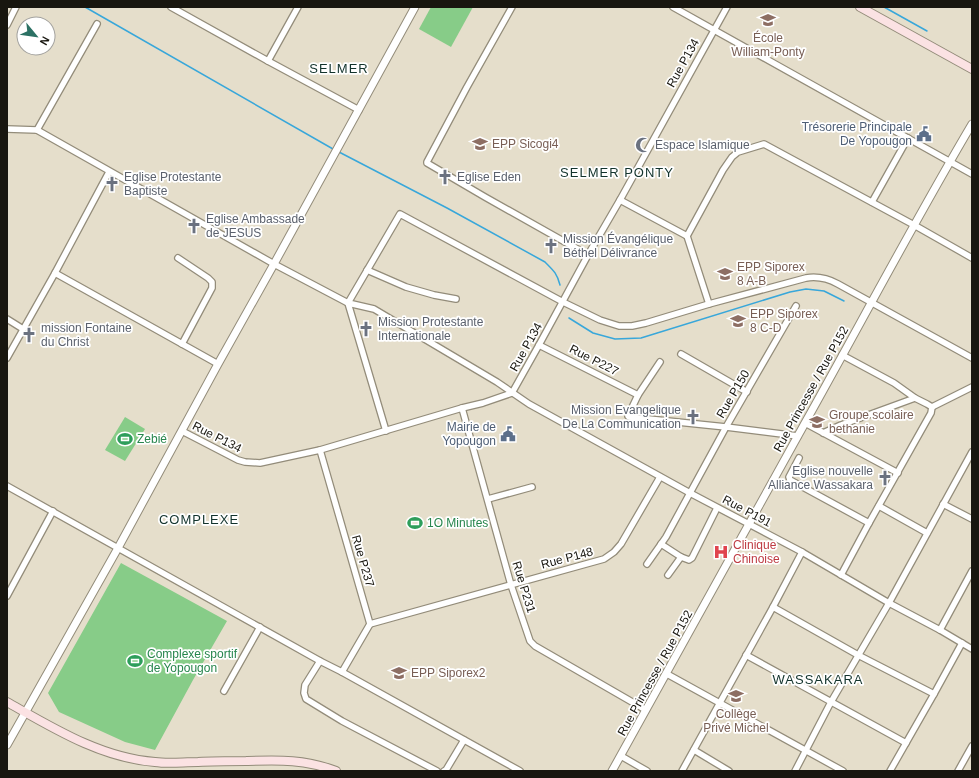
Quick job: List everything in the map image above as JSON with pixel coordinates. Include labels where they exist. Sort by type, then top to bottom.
[{"type":"main road","points":[[860,7],[972,69]]},
{"type":"main road","points":[[7,702],[67,736],[106,751],[136,759],[172,763],[283,760],[320,765],[336,771]]},
{"type":"street","points":[[7,25],[16,7]]},
{"type":"street","points":[[171,7],[268,62],[359,110]]},
{"type":"street","points":[[268,62],[298,7]]},
{"type":"street","name":"Rue P134","points":[[7,745],[118,548],[415,7]]},
{"type":"street","points":[[512,7],[466,87],[427,163],[588,255]]},
{"type":"street","points":[[673,7],[972,174]]},
{"type":"street","name":"Rue P134","points":[[182,431],[238,460],[260,463],[320,450],[483,403],[512,393],[726,7]]},
{"type":"street","points":[[7,129],[37,130],[97,24]]},
{"type":"street","name":"Rue Princesse / Rue P152","points":[[612,771],[667,674],[871,302],[972,124]]},
{"type":"street","name":"Rue P191","points":[[37,130],[274,264],[348,303],[374,309],[497,382],[529,404],[717,508],[802,552],[972,649]]},
{"type":"street","points":[[872,202],[908,138]]},
{"type":"street","points":[[687,236],[723,170],[732,157],[738,152],[764,144],[972,258]]},
{"type":"street","points":[[7,358],[55,273],[109,172]]},
{"type":"street","points":[[620,200],[687,236],[709,304]]},
{"type":"street","points":[[386,431],[348,303],[399,214],[563,302],[600,320],[619,326],[632,326],[646,323],[709,304],[813,277],[830,280],[972,358]]},
{"type":"street","points":[[178,258],[212,282],[212,288],[182,344]]},
{"type":"street","points":[[367,270],[406,287],[434,295],[456,299]]},
{"type":"street","points":[[55,273],[218,364]]},
{"type":"street","name":"Rue P150","points":[[647,564],[666,537],[796,306]]},
{"type":"street","points":[[7,319],[23,329]]},
{"type":"street","name":"Rue P227","points":[[539,345],[638,395]]},
{"type":"street","points":[[681,354],[747,392]]},
{"type":"street","points":[[842,355],[894,383],[915,398],[932,407]]},
{"type":"street","points":[[660,362],[638,395],[628,417],[798,436]]},
{"type":"street","points":[[932,407],[972,387]]},
{"type":"street","points":[[823,433],[915,398]]},
{"type":"street","points":[[841,575],[869,522],[931,413],[932,407]]},
{"type":"street","name":"Rue P231","points":[[462,408],[511,585],[530,641],[532,644],[646,710]]},
{"type":"street","points":[[805,423],[898,473]]},
{"type":"street","name":"Rue P237","points":[[320,450],[370,624]]},
{"type":"street","points":[[795,771],[831,702],[889,603],[972,454]]},
{"type":"street","points":[[799,458],[789,477],[790,480],[869,522]]},
{"type":"street","name":"Rue P148","points":[[370,624],[604,559],[614,552],[621,544],[660,477]]},
{"type":"street","points":[[7,486],[520,771]]},
{"type":"street","points":[[488,500],[532,487]]},
{"type":"street","points":[[943,504],[972,519]]},
{"type":"street","points":[[879,506],[927,533]]},
{"type":"street","points":[[661,544],[681,557],[689,560],[692,558],[717,508]]},
{"type":"street","points":[[7,596],[53,511]]},
{"type":"street","points":[[682,771],[802,552]]},
{"type":"street","points":[[668,575],[681,557]]},
{"type":"street","points":[[940,630],[970,579],[972,571]]},
{"type":"street","points":[[773,607],[858,655],[934,694]]},
{"type":"street","points":[[342,672],[370,624]]},
{"type":"street","points":[[224,691],[260,627]]},
{"type":"street","points":[[890,771],[962,643]]},
{"type":"street","points":[[746,655],[906,743]]},
{"type":"street","points":[[320,661],[305,685],[304,693],[306,699],[342,721],[437,771]]},
{"type":"street","points":[[667,674],[843,771]]},
{"type":"street","points":[[444,771],[464,740]]},
{"type":"street","points":[[958,771],[972,746]]},
{"type":"street","points":[[694,750],[730,771]]},
{"type":"street","points":[[621,756],[647,771]]},
{"type":"green space","points":[[431,7],[473,7],[451,47],[419,29]]},
{"type":"green space","name":"Zebié","points":[[125,417],[145,429],[125,461],[105,450]]},
{"type":"green space","name":"Complexe sportif de Yopougon","points":[[121,563],[227,621],[155,750],[125,742],[59,712],[48,693]]},
{"type":"waterway","points":[[85,7],[333,149]]},
{"type":"waterway","points":[[884,7],[927,31]]},
{"type":"waterway","points":[[339,152],[447,208],[545,262],[556,275],[560,285]]},
{"type":"waterway","points":[[569,318],[593,333],[615,339],[641,338],[790,292],[806,289],[824,291],[844,301]]},
{"type":"place","name":"École William-Ponty","points":[[768,20]]},
{"type":"place","name":"Trésorerie Principale De Yopougon","points":[[924,134]]},
{"type":"place","name":"EPP Sicogi4","points":[[480,144]]},
{"type":"place","name":"Espace Islamique","points":[[643,145]]},
{"type":"place","name":"Eglise Eden","points":[[445,177]]},
{"type":"place","name":"Eglise Protestante Baptiste","points":[[112,184]]},
{"type":"place","name":"Eglise Ambassade de JESUS","points":[[194,226]]},
{"type":"place","name":"Mission Évangélique Béthel Délivrance","points":[[551,246]]},
{"type":"place","name":"EPP Siporex 8 A-B","points":[[725,274]]},
{"type":"place","name":"EPP Siporex 8 C-D","points":[[738,321]]},
{"type":"place","name":"Mission Protestante Internationale","points":[[366,329]]},
{"type":"place","name":"mission Fontaine du Christ","points":[[29,335]]},
{"type":"place","name":"Mission Evangelique De La Communication","points":[[693,417]]},
{"type":"place","name":"Groupe scolaire bethanie","points":[[817,422]]},
{"type":"place","name":"Mairie de Yopougon","points":[[508,434]]},
{"type":"place","name":"Zebié","points":[[125,439]]},
{"type":"place","name":"Eglise nouvelle Alliance Wassakara","points":[[885,478]]},
{"type":"place","name":"1O Minutes","points":[[415,523]]},
{"type":"place","name":"Clinique Chinoise","points":[[721,552]]},
{"type":"place","name":"Complexe sportif de Yopougon","points":[[135,661]]},
{"type":"place","name":"EPP Siporex2","points":[[399,673]]},
{"type":"place","name":"Collège Privé Michel","points":[[736,696]]},
{"type":"district","name":"SELMER","points":[[339,68]]},
{"type":"district","name":"SELMER PONTY","points":[[617,172]]},
{"type":"district","name":"COMPLEXE","points":[[199,519]]},
{"type":"district","name":"WASSAKARA","points":[[818,679]]}]
